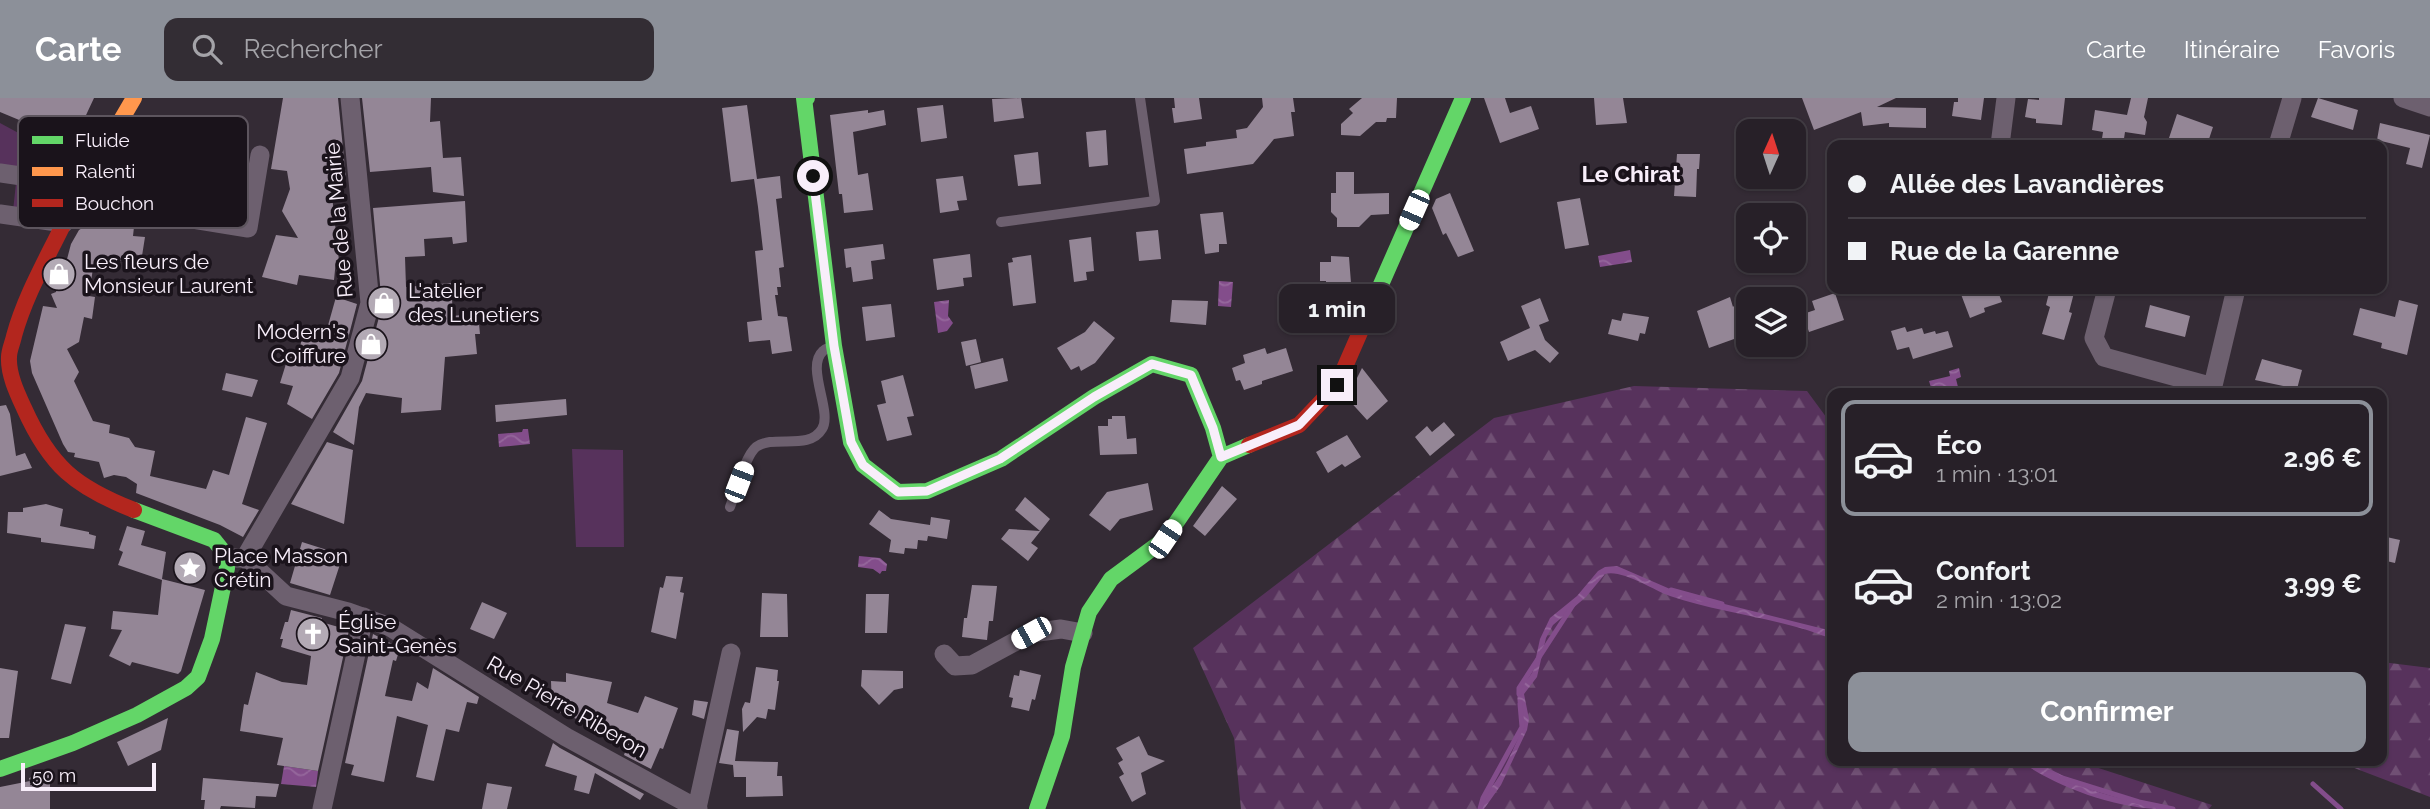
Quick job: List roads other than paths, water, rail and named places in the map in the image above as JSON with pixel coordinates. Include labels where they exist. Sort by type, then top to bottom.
[{"type":"street","points":[[124,116],[134,98]]},
{"type":"street","name":"Rue de la Mairie","points":[[236,558],[350,378],[370,303],[350,98]]},
{"type":"street","points":[[807,98],[804,99],[834,346],[851,442],[863,465],[898,492],[927,491],[1000,459],[1094,397],[1152,364],[1191,375],[1213,428],[1221,457]]},
{"type":"street","points":[[1037,809],[1062,736],[1073,667],[1089,612],[1111,579],[1165,539],[1221,457],[1299,425],[1337,385],[1463,98]]},
{"type":"street","points":[[2001,140],[2006,98]]},
{"type":"street","points":[[2279,140],[2292,98]]},
{"type":"street","points":[[2403,98],[2430,107]]},
{"type":"street","points":[[248,228],[260,155]]},
{"type":"street","points":[[0,173],[18,178]]},
{"type":"street","points":[[0,214],[18,217]]},
{"type":"street","points":[[0,769],[48,754],[165,702],[196,680],[205,664],[236,558],[214,540],[104,498],[81,485],[60,467],[33,428],[5,357],[22,311],[62,228]]},
{"type":"street","points":[[2106,294],[2094,338],[2104,357],[2205,388]]},
{"type":"street","points":[[2212,388],[2235,294]]},
{"type":"street","name":"Rue Pierre Riberon","points":[[236,558],[286,596],[364,617],[390,627],[566,737],[698,809]]},
{"type":"street","points":[[322,809],[364,617]]},
{"type":"street","points":[[944,654],[955,666],[972,664],[1031,633],[1061,629],[1083,634]]},
{"type":"street","points":[[698,809],[731,653]]},
{"type":"lane","points":[[1001,222],[1155,201],[1140,98]]},
{"type":"lane","points":[[730,507],[748,458],[755,448],[764,444],[807,439],[820,434],[826,423],[818,372],[819,359],[823,351],[834,346]]},
{"type":"water","points":[[1630,250],[1632,262],[1600,267],[1598,256]]},
{"type":"water","points":[[1219,281],[1233,282],[1231,307],[1218,306]]},
{"type":"water","points":[[949,300],[948,316],[953,323],[947,331],[938,333],[934,302]]},
{"type":"water","points":[[1959,368],[1961,377],[1956,379],[1958,387],[1931,388],[1929,381],[1950,376],[1949,371]]},
{"type":"water","points":[[523,429],[528,429],[530,444],[499,447],[498,434],[522,432]]},
{"type":"water","points":[[859,556],[880,558],[887,564],[886,571],[880,574],[873,569],[858,567]]},
{"type":"water","points":[[1617,566],[1677,592],[1824,629],[1827,630],[1827,637],[1793,626],[1670,596],[1620,574],[1605,574],[1586,597],[1553,625],[1546,638],[1537,677],[1524,694],[1529,719],[1527,730],[1501,785],[1484,809],[1479,809],[1503,770],[1519,736],[1521,724],[1518,693],[1533,671],[1540,639],[1550,618],[1577,596],[1598,571]]},
{"type":"water","points":[[284,766],[318,771],[316,787],[281,784]]},
{"type":"water","points":[[2028,766],[2042,766],[2082,786],[2164,809],[2108,801],[2070,788]]},
{"type":"waterway","points":[[1671,590],[1722,604]]},
{"type":"waterway","points":[[1519,694],[1519,688],[1573,605]]},
{"type":"waterway","points":[[1480,809],[1483,798],[1522,727],[1520,704]]},
{"type":"waterway","points":[[2062,778],[2139,802],[2173,809]]},
{"type":"waterway","points":[[2313,784],[2341,809]]},
{"type":"place","name":"Les fleurs de Monsieur Laurent","points":[[59,274]]},
{"type":"place","name":"L'atelier des Lunetiers","points":[[384,303]]},
{"type":"place","name":"Modern's Coiffure","points":[[371,344]]},
{"type":"place","name":"Place Masson Crétin","points":[[190,568]]},
{"type":"place","name":"Église Saint-Genès","points":[[313,634]]},
{"type":"district","name":"Le Chirat","points":[[1631,174]]}]
